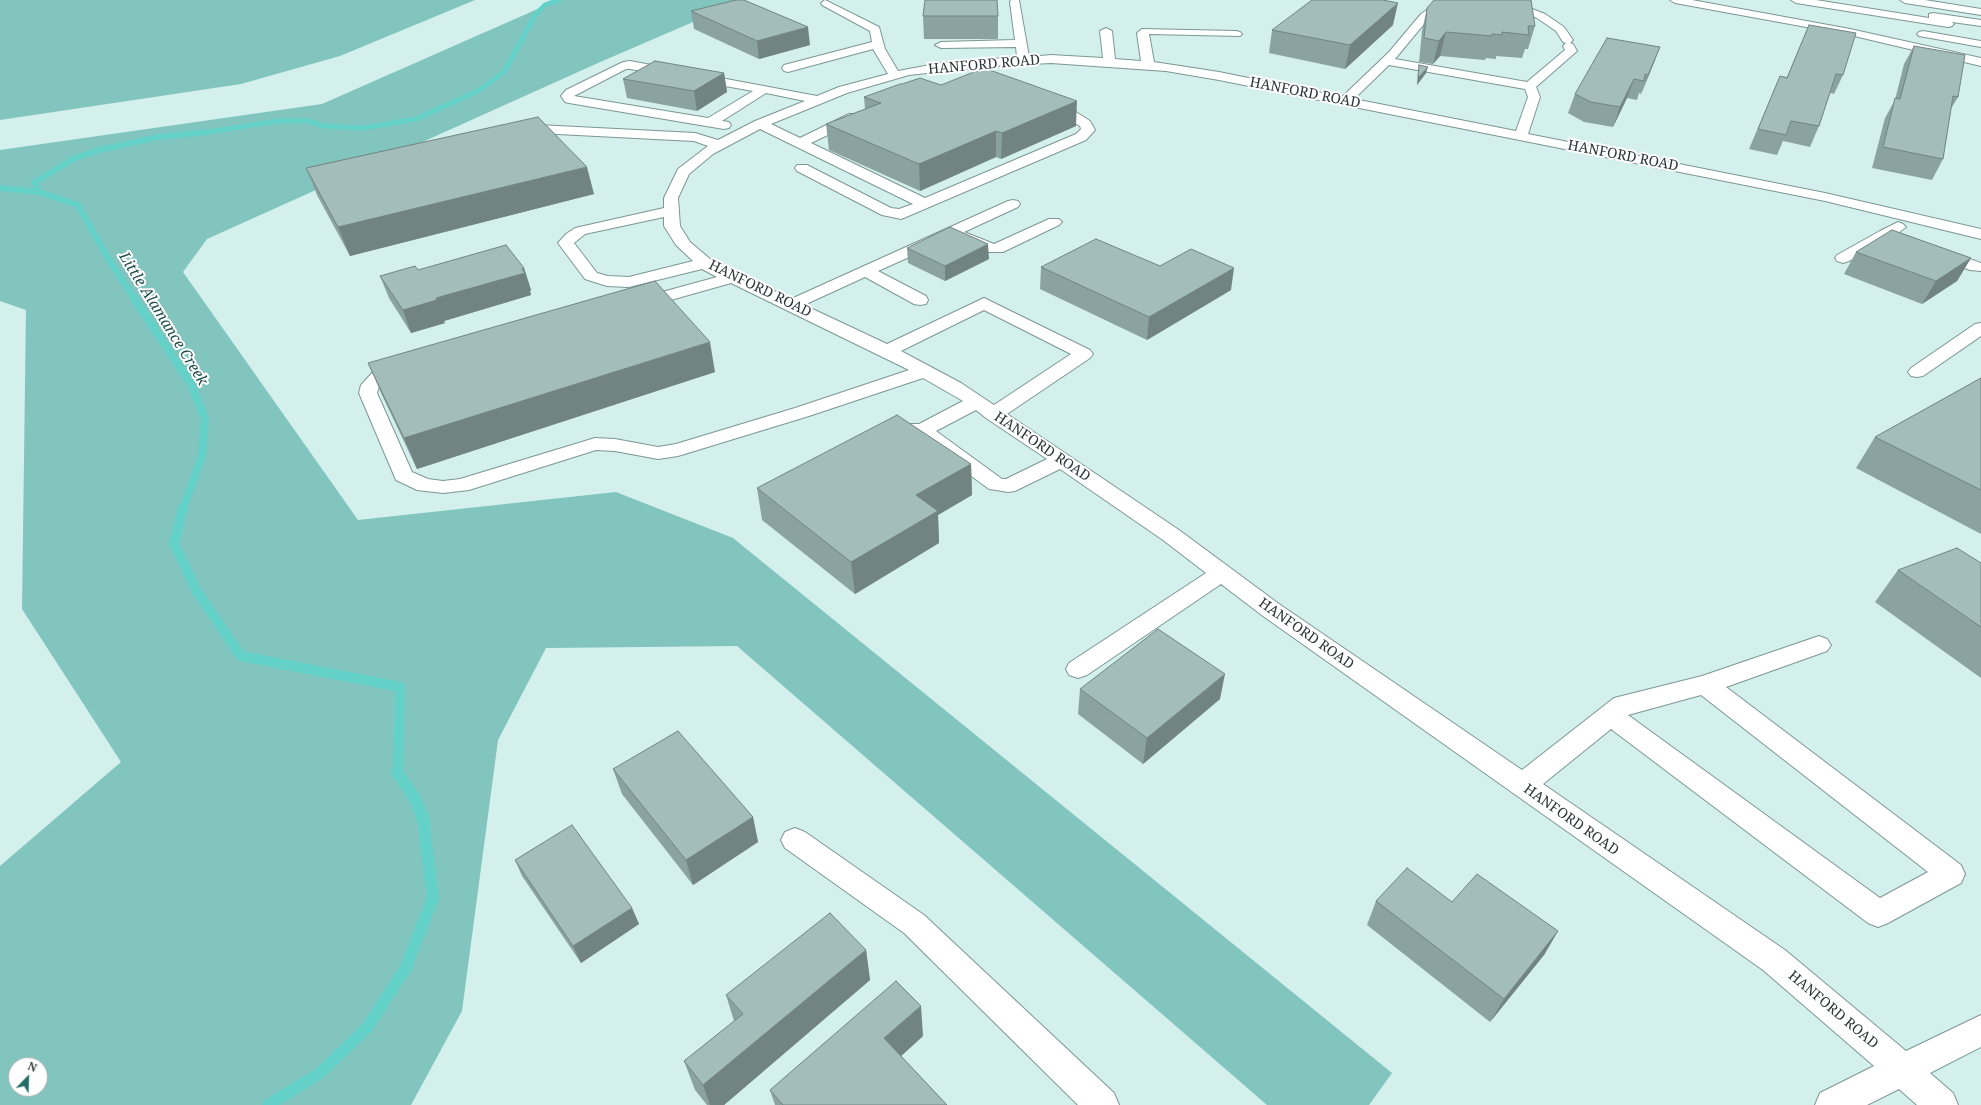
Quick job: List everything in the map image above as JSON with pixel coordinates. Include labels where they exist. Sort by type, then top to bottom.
[{"type":"main road","points":[[1675,0],[1850,32],[1981,62]]},
{"type":"main road","points":[[1708,0],[1883,28]]},
{"type":"main road","points":[[1796,0],[1981,29]]},
{"type":"main road","points":[[1826,0],[1981,23]]},
{"type":"main road","points":[[1905,0],[1981,12]]},
{"type":"main road","points":[[1345,101],[1386,61],[1434,8],[1445,2],[1463,1]]},
{"type":"main road","points":[[941,45],[1023,52],[1015,2]]},
{"type":"main road","points":[[826,3],[875,29],[877,44],[895,76]]},
{"type":"main road","points":[[1493,5],[1527,10],[1541,16],[1560,28],[1568,43],[1571,51],[1530,86]]},
{"type":"main road","points":[[1106,31],[1109,62]]},
{"type":"main road","points":[[1148,65],[1143,33],[1146,31],[1236,34]]},
{"type":"main road","points":[[1914,33],[1981,44]]},
{"type":"main road","points":[[788,68],[877,44]]},
{"type":"main road","name":"HANFORD ROAD","points":[[1941,1105],[1902,1069],[1774,960],[1271,610],[1171,535],[977,402],[954,387],[887,351],[731,278],[705,263],[684,245],[672,226],[671,198],[683,172],[708,151],[755,126],[843,90],[895,76],[941,67],[991,62],[1023,52],[1051,59],[1148,65],[1219,76],[1825,197],[1915,217],[1981,234]]},
{"type":"main road","points":[[1386,61],[1530,86]]},
{"type":"main road","points":[[819,100],[630,65],[623,66],[570,93],[567,96],[570,99],[710,122],[755,126],[801,143],[925,204]]},
{"type":"main road","points":[[941,67],[961,77]]},
{"type":"main road","points":[[1521,136],[1534,96],[1530,86]]},
{"type":"main road","points":[[710,122],[764,89]]},
{"type":"main road","points":[[802,168],[887,212],[901,214],[1081,137],[1088,130],[1085,124],[1071,115],[1033,102]]},
{"type":"main road","points":[[801,143],[866,112]]},
{"type":"main road","points":[[507,133],[538,129],[695,137],[719,145]]},
{"type":"main road","points":[[791,305],[1014,204]]},
{"type":"main road","points":[[671,211],[580,231],[571,237],[566,243],[591,276],[607,281],[629,282],[705,263]]},
{"type":"main road","points":[[1843,258],[1915,217]]},
{"type":"main road","points":[[953,232],[988,249],[997,249],[1054,222]]},
{"type":"main road","points":[[1885,234],[1976,267]]},
{"type":"main road","points":[[865,271],[920,300]]},
{"type":"main road","points":[[625,307],[731,278]]},
{"type":"main road","points":[[887,351],[984,303],[1084,354],[993,414]]},
{"type":"main road","points":[[1917,372],[1981,329]]},
{"type":"main road","points":[[420,364],[378,377],[370,385],[368,393],[403,476],[424,485],[443,487],[462,485],[595,444],[615,445],[658,453],[678,450],[802,412],[924,371]]},
{"type":"main road","points":[[872,437],[879,434],[900,430],[922,430],[977,402]]},
{"type":"main road","points":[[922,430],[996,484],[1008,486],[1062,460]]},
{"type":"main road","points":[[1078,668],[1222,573]]},
{"type":"main road","points":[[1522,785],[1623,705],[1705,685],[1819,645]]},
{"type":"main road","points":[[1610,715],[1878,914],[1951,874],[1705,685]]},
{"type":"main road","points":[[795,840],[914,924],[1102,1105]]},
{"type":"main road","points":[[1832,1105],[1981,1030]]},
{"type":"shaded area","points":[[0,0],[475,0],[340,56],[241,84],[0,120]]},
{"type":"shaded area","points":[[558,0],[744,0],[598,63],[207,239],[183,272],[358,520],[616,492],[733,538],[1392,1073],[1369,1105],[1267,1105],[737,646],[546,648],[498,740],[462,1011],[411,1105],[0,1105],[0,866],[121,762],[22,609],[26,310],[0,301],[0,150],[322,104]]},
{"type":"building","points":[[736,0],[744,0],[808,27],[757,41],[691,11]]},
{"type":"building","points":[[925,0],[997,0],[998,16],[923,16]]},
{"type":"building","points":[[1312,0],[1383,0],[1398,3],[1350,45],[1272,30]]},
{"type":"building","points":[[1434,0],[1531,0],[1535,26],[1528,26],[1529,35],[1502,32],[1502,35],[1492,34],[1492,36],[1446,32],[1439,41],[1424,38],[1427,8]]},
{"type":"building","points":[[1809,25],[1856,33],[1843,75],[1836,74],[1819,126],[1791,121],[1786,135],[1758,129],[1780,76],[1787,78]]},
{"type":"building","points":[[1607,38],[1660,47],[1648,75],[1645,74],[1644,81],[1634,79],[1620,107],[1591,102],[1575,94]]},
{"type":"building","points":[[1914,46],[1965,55],[1958,97],[1953,96],[1943,159],[1883,147],[1895,98],[1900,99]]},
{"type":"building","points":[[655,61],[724,73],[694,91],[623,79]]},
{"type":"building","points":[[1419,65],[1428,67],[1418,78]]},
{"type":"building","points":[[984,68],[1077,101],[1002,133],[996,131],[919,164],[826,124],[881,103],[864,97],[900,84],[920,78],[941,85]]},
{"type":"building","points":[[538,117],[587,167],[338,227],[306,168]]},
{"type":"building","points":[[950,227],[988,244],[945,266],[907,248]]},
{"type":"building","points":[[1892,230],[1971,258],[1936,281],[1856,252]]},
{"type":"building","points":[[1096,239],[1160,266],[1191,249],[1234,268],[1149,317],[1041,267]]},
{"type":"building","points":[[506,245],[524,268],[522,269],[525,273],[436,298],[437,300],[403,310],[380,276],[415,266],[418,270]]},
{"type":"building","points":[[655,281],[710,342],[404,438],[368,363]]},
{"type":"building","points":[[1981,378],[1981,490],[1875,437]]},
{"type":"building","points":[[897,415],[971,464],[916,495],[938,511],[851,562],[757,488]]},
{"type":"building","points":[[1957,548],[1981,563],[1981,627],[1898,570]]},
{"type":"building","points":[[1158,629],[1225,674],[1147,738],[1080,689]]},
{"type":"building","points":[[678,731],[753,817],[686,860],[613,769]]},
{"type":"building","points":[[572,825],[632,908],[573,946],[515,860]]},
{"type":"building","points":[[1407,868],[1452,902],[1477,874],[1558,931],[1504,999],[1376,901]]},
{"type":"building","points":[[830,913],[866,950],[703,1085],[684,1061],[743,1014],[726,995]]},
{"type":"building","points":[[896,981],[921,1006],[884,1038],[947,1105],[783,1105],[770,1090]]},
{"type":"waterway","name":"Little Alamance Creek","points":[[203,133],[277,121],[308,121],[324,126],[364,128],[416,119],[478,91],[504,72],[535,15],[545,5],[559,0]]},
{"type":"waterway","name":"Little Alamance Creek","points":[[39,192],[35,182],[75,158],[99,150],[158,137],[209,132]]},
{"type":"waterway","points":[[0,188],[39,192]]},
{"type":"waterway","name":"Little Alamance Creek","points":[[39,192],[78,205],[109,260],[135,299]]},
{"type":"waterway","name":"Little Alamance Creek","points":[[134,298],[191,384],[205,419],[202,456],[183,509]]},
{"type":"waterway","name":"Little Alamance Creek","points":[[183,508],[174,543],[196,590],[241,656],[400,687],[398,773]]},
{"type":"waterway","name":"Little Alamance Creek","points":[[268,1105],[320,1073],[367,1028],[405,969],[433,898],[423,819],[414,797],[397,772]]}]
